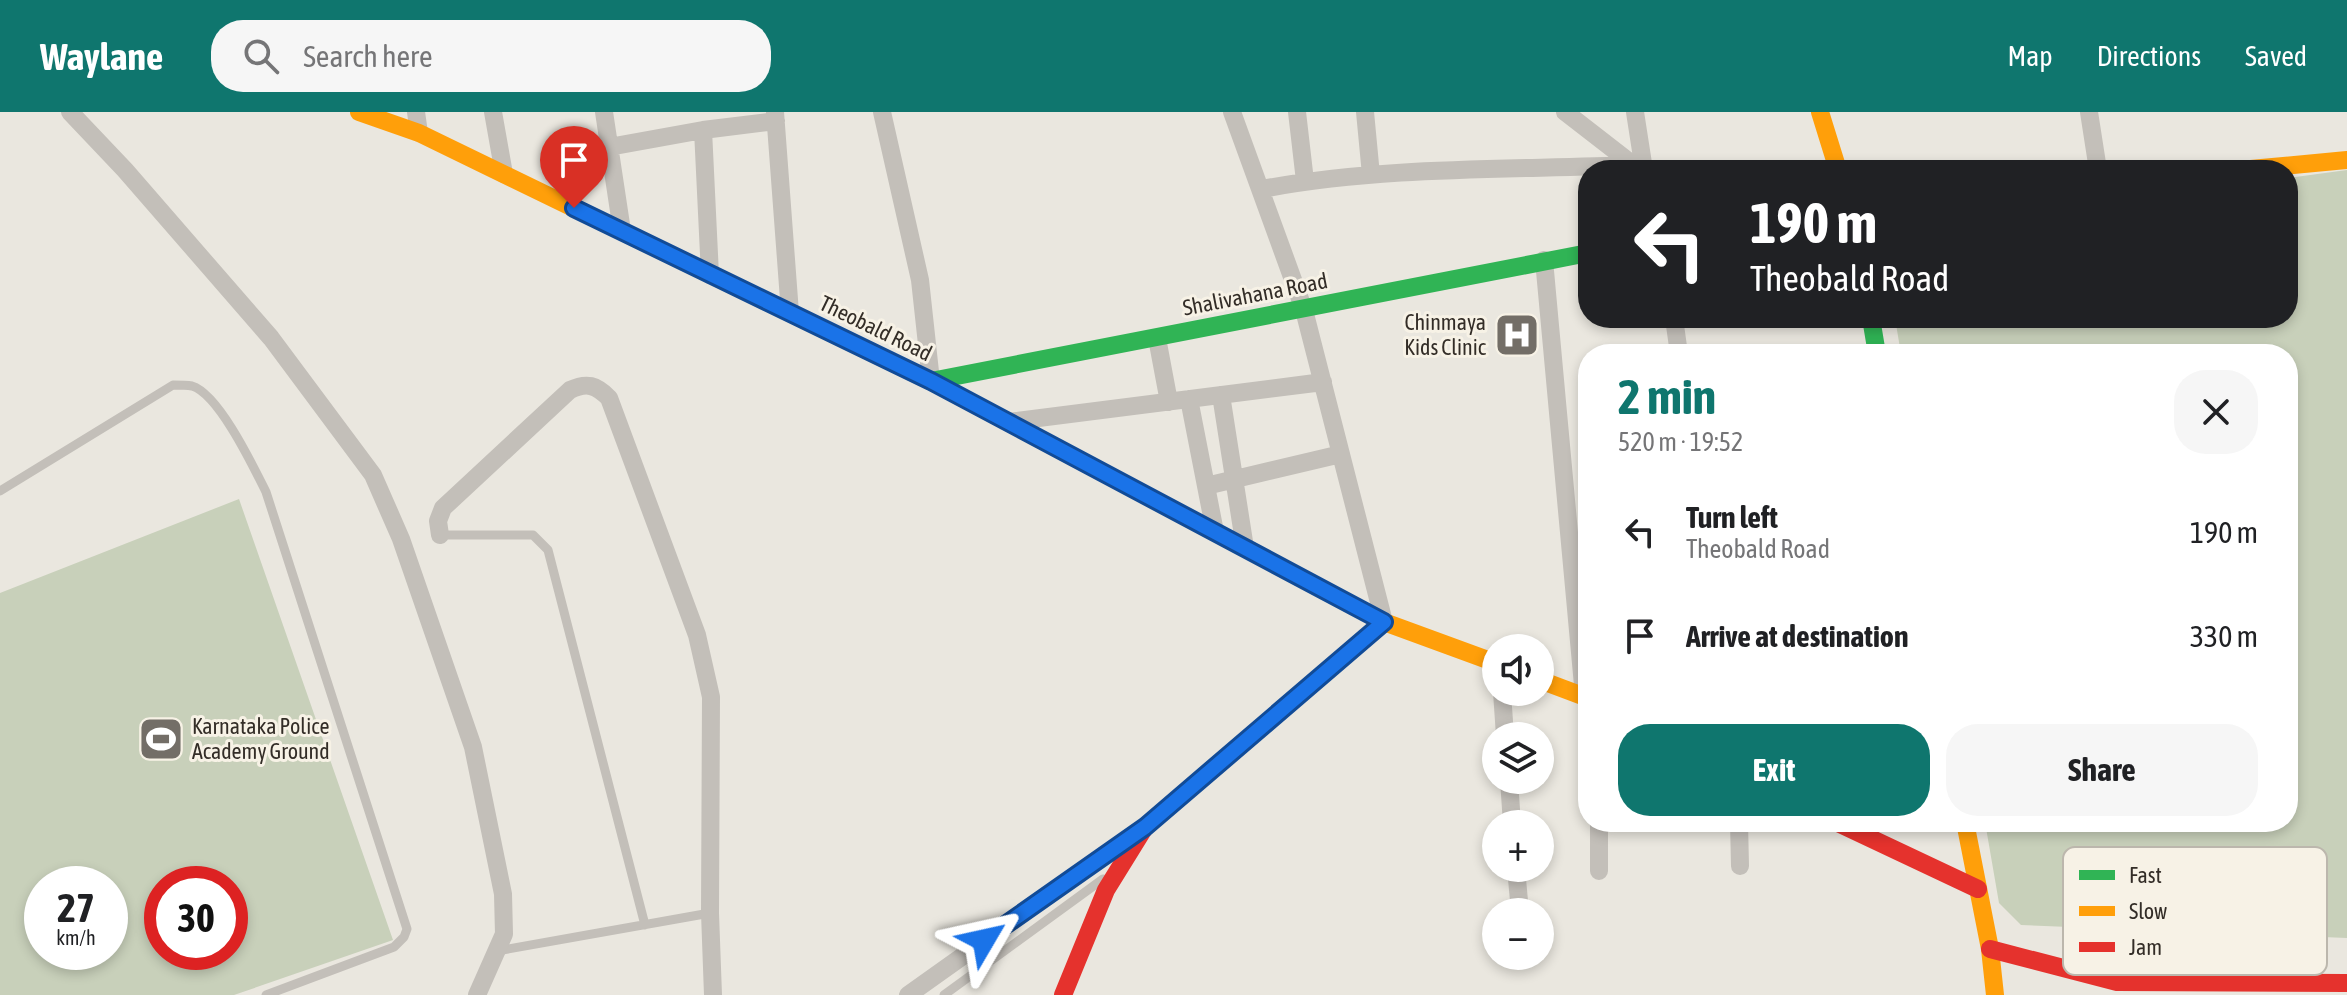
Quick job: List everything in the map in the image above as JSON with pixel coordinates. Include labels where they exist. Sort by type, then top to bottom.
[{"type":"main road","name":"Theobald Road","points":[[359,112],[419,133],[931,381],[1384,622],[1482,658]]},
{"type":"main road","points":[[1820,112],[1835,160]]},
{"type":"main road","points":[[2298,165],[2347,160]]},
{"type":"main road","name":"Shalivahana Road","points":[[931,381],[1578,255]]},
{"type":"main road","points":[[1063,995],[1106,890],[1145,827],[1384,622]]},
{"type":"main road","points":[[1554,685],[1578,694]]},
{"type":"main road","points":[[1857,832],[1978,889]]},
{"type":"main road","points":[[1967,832],[1990,949],[1995,995]]},
{"type":"main road","points":[[1990,949],[2063,968]]},
{"type":"main road","points":[[2090,975],[2117,982],[2226,989],[2341,987]]},
{"type":"main road","points":[[2087,991],[2117,982]]},
{"type":"street","points":[[70,112],[125,170],[271,338],[373,475],[401,539],[473,747],[503,894],[504,934],[477,995]]},
{"type":"street","points":[[416,112],[419,133]]},
{"type":"street","points":[[493,112],[504,174]]},
{"type":"street","points":[[604,112],[622,231]]},
{"type":"street","points":[[882,112],[920,280],[931,381]]},
{"type":"street","points":[[1232,112],[1304,310],[1384,622]]},
{"type":"street","points":[[1297,112],[1305,181]]},
{"type":"street","points":[[1365,112],[1371,175]]},
{"type":"street","points":[[1565,112],[1628,160]]},
{"type":"street","points":[[1635,112],[1638,160]]},
{"type":"street","points":[[2089,112],[2096,160]]},
{"type":"street","points":[[609,147],[775,117],[790,313]]},
{"type":"street","points":[[703,130],[710,275]]},
{"type":"street","points":[[1262,189],[1305,181],[1371,175],[1578,170]]},
{"type":"street","points":[[1544,260],[1578,614]]},
{"type":"street","points":[[1157,338],[1169,402]]},
{"type":"street","points":[[1008,422],[1323,382]]},
{"type":"street","points":[[440,535],[438,521],[443,508],[570,390],[582,384],[598,387],[609,398],[697,635],[711,697],[710,913],[713,995]]},
{"type":"street","points":[[1221,395],[1245,548]]},
{"type":"street","points":[[1189,399],[1215,532]]},
{"type":"street","points":[[1206,486],[1341,454]]},
{"type":"street","points":[[908,995],[1145,827]]},
{"type":"street","points":[[1599,832],[1599,871]]},
{"type":"street","points":[[1739,832],[1740,866]]},
{"type":"lane","points":[[0,491],[173,385],[195,386],[217,407],[243,445],[266,492],[407,929],[394,947],[266,995]]},
{"type":"lane","points":[[440,535],[533,535],[548,550],[645,925]]},
{"type":"lane","points":[[944,995],[1121,866]]},
{"type":"lane","points":[[496,952],[710,913]]},
{"type":"green space","points":[[2347,170],[2347,938],[2327,937],[2327,847],[2063,847],[2063,927],[2021,925],[1999,903],[1987,832],[2298,832],[2298,344],[1899,344],[1897,328],[2298,328],[2298,177]]},
{"type":"green space","name":"Karnataka Police Academy Ground","points":[[239,499],[393,940],[234,995],[0,995],[0,593]]},
{"type":"traffic: fast","points":[[931,381],[1578,255]]},
{"type":"traffic: fast","points":[[1873,328],[1875,344]]},
{"type":"traffic: slow","points":[[359,112],[419,133],[940,386]]},
{"type":"traffic: slow","points":[[1820,112],[1835,160]]},
{"type":"traffic: slow","points":[[2298,165],[2347,160]]},
{"type":"traffic: slow","points":[[1237,544],[1384,622],[1482,658]]},
{"type":"traffic: slow","points":[[1554,685],[1578,694]]},
{"type":"traffic: slow","points":[[1967,832],[1990,949],[1995,995]]},
{"type":"traffic: jam","points":[[940,386],[1237,544]]},
{"type":"traffic: jam","points":[[1063,995],[1106,890],[1145,827],[1384,622]]},
{"type":"traffic: jam","points":[[1857,832],[1978,889]]},
{"type":"traffic: jam","points":[[1990,949],[2063,968]]},
{"type":"traffic: jam","points":[[2090,975],[2117,982],[2347,983]]},
{"type":"place","name":"Chinmaya Kids Clinic","points":[[1517,335]]},
{"type":"place","name":"Karnataka Police Academy Ground","points":[[161,739]]},
{"type":"route","points":[[574,208],[931,381],[1384,622],[1145,827],[984,940]]}]
